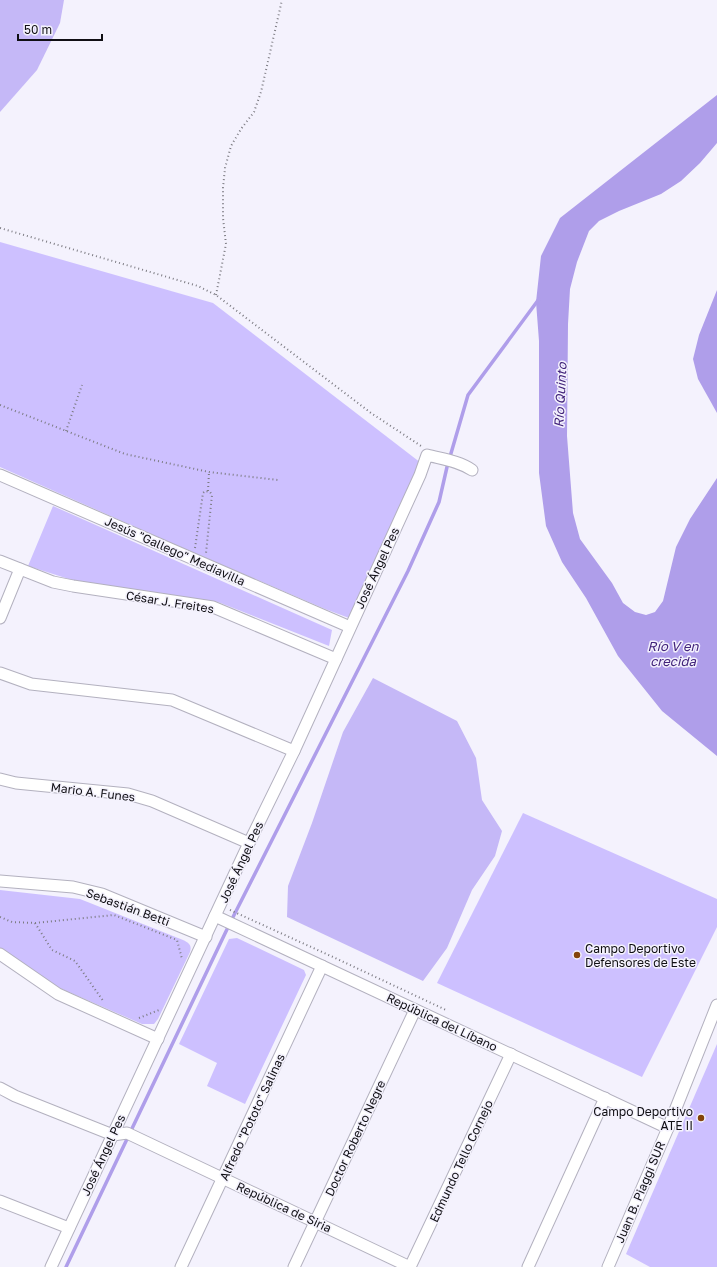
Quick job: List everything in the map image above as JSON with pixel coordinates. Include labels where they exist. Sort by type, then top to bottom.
[{"type":"street","points":[[431,456],[459,463],[472,470]]},
{"type":"street","name":"José Ángel Pes","points":[[51,1267],[249,843],[294,751],[420,475],[431,456]]},
{"type":"street","name":"Jesús \"Gallego\" Mediavilla","points":[[0,475],[350,628]]},
{"type":"street","name":"César J. Freites","points":[[0,561],[53,582],[213,607],[336,659]]},
{"type":"street","points":[[0,618],[20,569]]},
{"type":"street","points":[[0,672],[31,684],[172,700],[294,751]]},
{"type":"street","name":"Mario A. Funes","points":[[0,779],[16,783],[128,794],[152,801],[249,843]]},
{"type":"street","name":"Sebastián Betti","points":[[0,881],[73,887],[102,894],[206,937]]},
{"type":"street","name":"República del Líbano","points":[[216,916],[668,1128]]},
{"type":"street","points":[[0,954],[58,994],[158,1039]]},
{"type":"street","name":"Alfredo \"Pototo\" Salinas","points":[[181,1267],[322,966]]},
{"type":"street","name":"Juan B. Piaggi SUR","points":[[608,1267],[668,1128],[717,1005]]},
{"type":"street","name":"Doctor Roberto Negre","points":[[294,1267],[416,1010]]},
{"type":"street","name":"Edmundo Tello Cornejo","points":[[410,1267],[511,1054]]},
{"type":"street","points":[[0,1088],[15,1096],[113,1135]]},
{"type":"street","points":[[528,1267],[605,1098]]},
{"type":"street","name":"República de Siria","points":[[113,1135],[127,1134],[410,1267]]},
{"type":"street","points":[[0,1201],[69,1228]]},
{"type":"path","points":[[216,295],[226,244],[222,188],[225,168],[231,146],[254,112],[261,92],[282,0]]},
{"type":"path","points":[[0,228],[198,286],[216,295],[371,413],[422,446],[431,456]]},
{"type":"path","points":[[66,431],[82,385]]},
{"type":"path","points":[[0,406],[125,454],[209,472],[278,480]]},
{"type":"path","points":[[205,564],[212,495],[208,491],[209,472]]},
{"type":"path","points":[[194,559],[203,493],[208,491]]},
{"type":"path","points":[[0,917],[12,922],[35,922],[114,915],[177,940],[182,959]]},
{"type":"path","points":[[35,922],[52,950],[75,961],[107,1006]]},
{"type":"path","points":[[137,1019],[160,1010]]},
{"type":"shaded area","points":[[0,0],[64,0],[60,23],[37,70],[0,112]]},
{"type":"shaded area","points":[[0,242],[213,303],[421,463],[349,618],[185,549],[0,467]]},
{"type":"shaded area","points":[[53,506],[332,630],[329,646],[218,602],[75,581],[28,566]]},
{"type":"shaded area","points":[[373,678],[457,721],[476,758],[482,800],[502,831],[495,856],[472,890],[447,948],[423,981],[287,917],[288,886],[312,823],[343,732]]},
{"type":"shaded area","name":"Campo Deportivo Defensores de Este","points":[[523,813],[717,899],[717,927],[642,1077],[437,983]]},
{"type":"shaded area","points":[[0,890],[80,899],[188,943],[191,948],[190,952],[158,1019],[154,1024],[142,1024],[55,986],[0,949]]},
{"type":"shaded area","points":[[237,938],[304,970],[306,975],[245,1104],[207,1086],[217,1063],[179,1044],[229,939]]},
{"type":"shaded area","name":"Campo Deportivo ATE II","points":[[717,1044],[717,1267],[650,1267],[626,1254]]},
{"type":"water","name":"Río V en crecida","points":[[717,95],[717,143],[700,163],[681,181],[661,194],[599,221],[589,231],[577,262],[570,289],[568,324],[567,436],[573,513],[580,539],[612,583],[623,603],[635,612],[646,615],[655,612],[663,601],[676,547],[690,519],[717,478],[717,756],[662,711],[618,656],[586,598],[562,562],[546,526],[539,473],[539,341],[536,302],[541,256],[560,218]]},
{"type":"water","points":[[717,290],[717,413],[698,379],[693,359],[699,335]]},
{"type":"waterway","points":[[66,1267],[230,923],[408,571],[439,502],[447,467],[468,395],[539,299]]},
{"type":"place","name":"Campo Deportivo Defensores de Este","points":[[577,955]]},
{"type":"place","name":"Campo Deportivo ATE II","points":[[701,1118]]},
{"type":"water label","name":"Río Quinto","points":[[560,395]]}]
